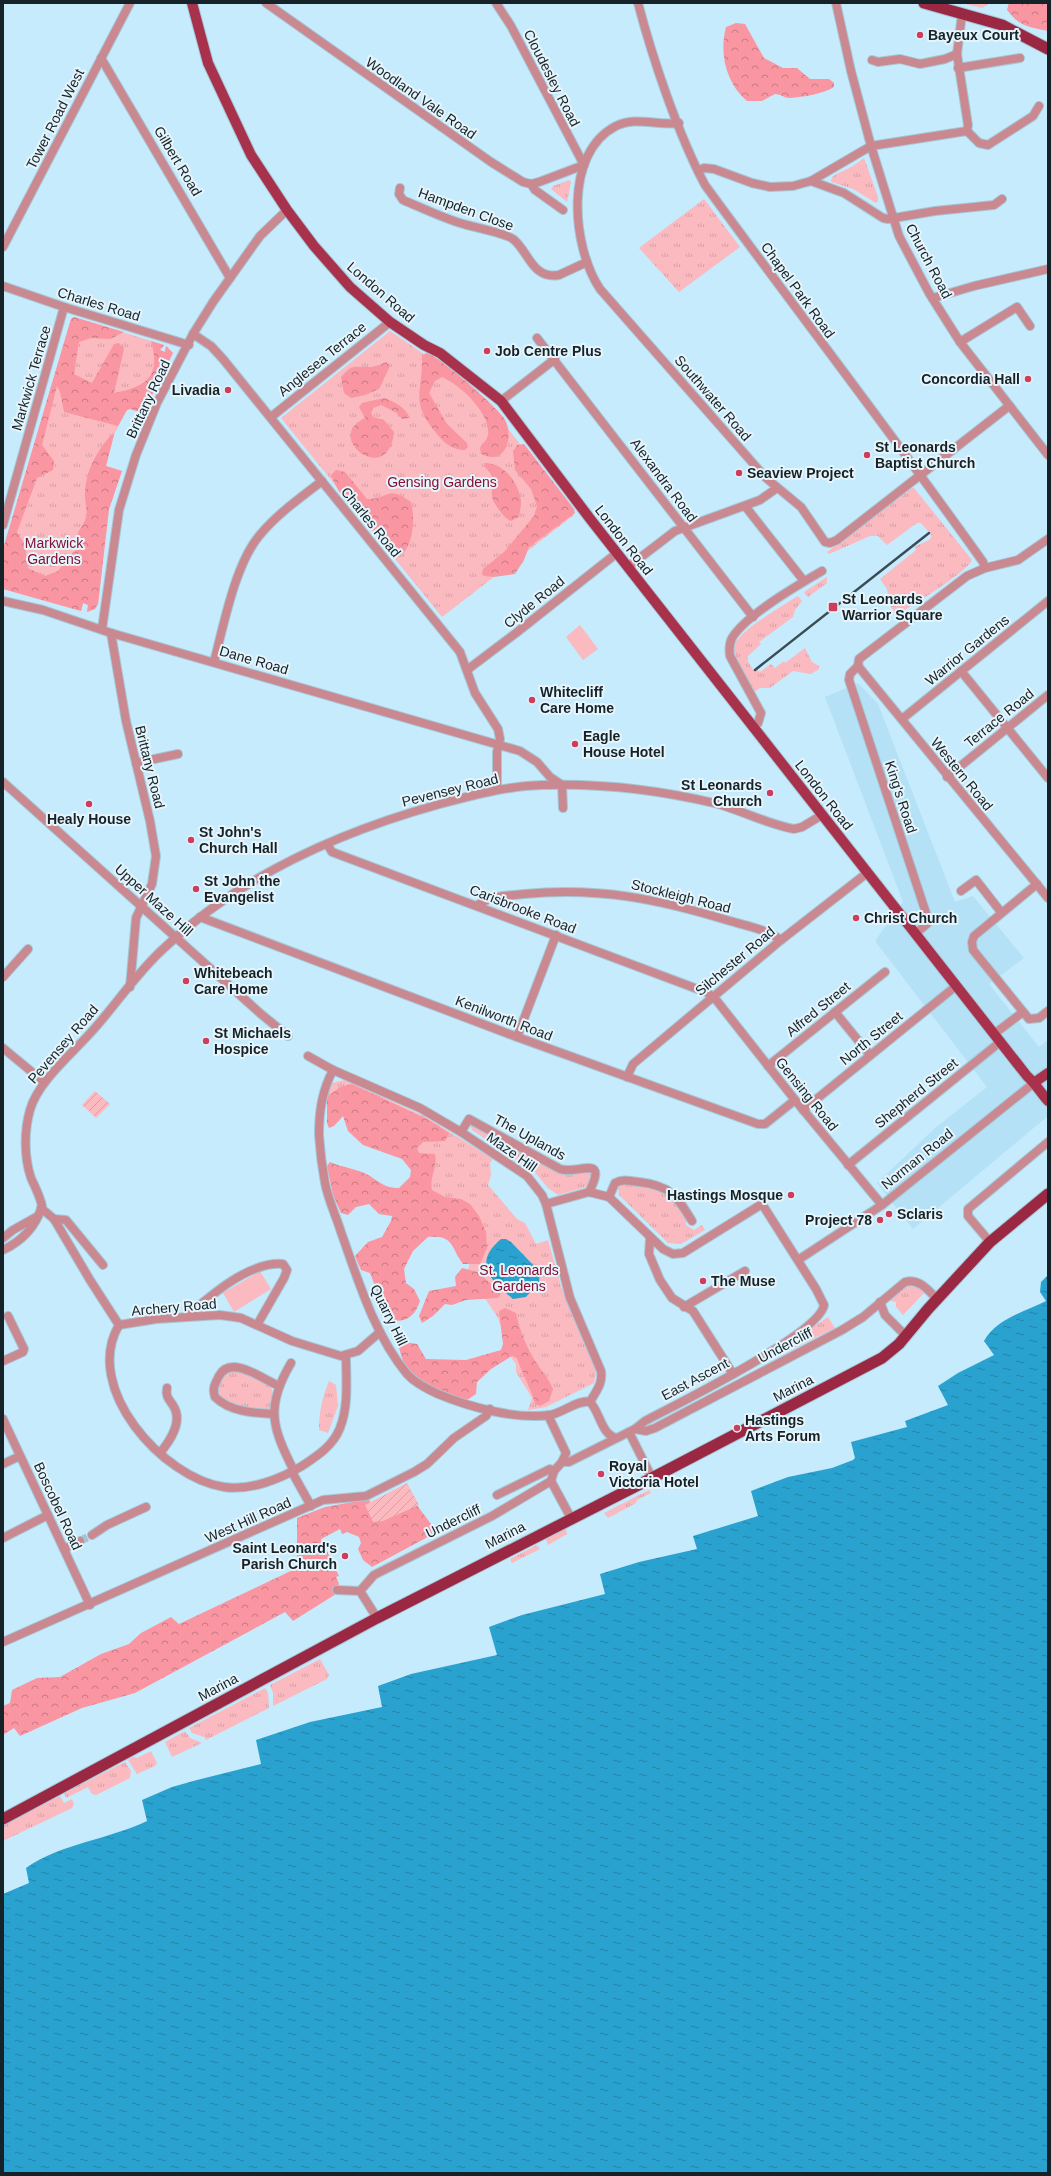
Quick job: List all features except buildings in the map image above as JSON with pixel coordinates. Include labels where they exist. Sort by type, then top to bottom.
[{"type":"highway","points":[[924,3],[1002,25],[1048,49]]},
{"type":"highway","name":"Marina","points":[[3,1819],[377,1618],[870,1365],[892,1351],[937,1299],[990,1242],[1048,1194]]},
{"type":"main road","name":"London Road","points":[[192,3],[208,63],[230,113],[251,155],[287,210],[332,267],[350,287],[390,322],[424,345],[440,353],[501,401],[753,728],[1027,1076],[1035,1082],[1038,1089],[1048,1101]]},
{"type":"main road","name":"Norman Road","points":[[1035,1082],[1048,1073]]},
{"type":"street","name":"Tower Road West","points":[[3,247],[130,3]]},
{"type":"street","name":"Woodland Vale Road","points":[[266,3],[491,162],[523,182],[531,184],[535,190],[563,210]]},
{"type":"street","name":"Cloudesley Road","points":[[496,3],[511,26],[584,165]]},
{"type":"street","name":"Chapel Park Road","points":[[638,3],[652,49],[679,123],[705,185],[920,474],[983,562],[985,568]]},
{"type":"street","name":"Church Road","points":[[836,3],[851,71],[871,146],[893,219],[908,255],[960,342],[1048,455]]},
{"type":"street","points":[[962,14],[957,54],[968,125],[967,130]]},
{"type":"street","points":[[872,60],[878,62],[898,59],[920,64],[945,59],[957,54]]},
{"type":"street","name":"Gilbert Road","points":[[101,58],[230,278]]},
{"type":"street","points":[[958,68],[1020,58]]},
{"type":"street","points":[[967,130],[979,143],[988,145],[1033,116],[1039,106]]},
{"type":"street","name":"Southwater Road","points":[[679,123],[669,124],[635,121],[616,126],[598,141],[584,165],[578,190],[579,229],[587,262],[600,289],[766,478],[777,488],[793,498],[827,543],[837,540],[920,474]]},
{"type":"street","points":[[698,171],[709,168],[752,183],[770,187],[793,186],[811,181],[871,146],[967,130]]},
{"type":"street","points":[[531,184],[584,165]]},
{"type":"street","points":[[811,181],[844,193],[883,218],[893,219],[935,211],[994,205],[1002,199]]},
{"type":"street","name":"Hampden Close","points":[[400,188],[399,194],[403,200],[458,222],[514,239],[535,268],[554,276],[587,262]]},
{"type":"street","name":"Brittany Road","points":[[102,629],[119,510],[136,455],[157,403],[189,345],[193,334],[230,278],[260,236],[287,210]]},
{"type":"street","points":[[933,298],[974,286],[1048,269]]},
{"type":"street","name":"Charles Road","points":[[3,286],[64,307],[189,345]]},
{"type":"street","name":"Markwick Terrace","points":[[3,525],[64,307]]},
{"type":"street","points":[[960,342],[1017,307],[1030,326]]},
{"type":"street","name":"Anglesea Terrace","points":[[271,416],[390,322]]},
{"type":"street","name":"Charles Road","points":[[193,334],[211,346],[271,416],[460,652],[475,693],[498,729],[500,739],[498,744],[497,790]]},
{"type":"street","name":"Alexandra Road","points":[[537,338],[555,359],[753,617]]},
{"type":"street","points":[[501,401],[555,359]]},
{"type":"street","points":[[920,474],[1009,406]]},
{"type":"street","points":[[214,662],[243,563],[259,536],[280,514],[322,481]]},
{"type":"street","points":[[628,567],[683,527],[760,500],[777,488]]},
{"type":"street","points":[[745,506],[804,581]]},
{"type":"street","points":[[858,666],[859,659],[967,576],[985,568],[1018,560],[1048,539]]},
{"type":"street","name":"Clyde Road","points":[[467,670],[516,634],[616,552]]},
{"type":"street","points":[[753,728],[758,723],[761,713],[735,667],[730,656],[729,647],[737,631],[753,617],[804,581],[822,571]]},
{"type":"street","name":"Dane Road","points":[[3,601],[43,610],[111,633],[498,744]]},
{"type":"street","name":"Warrior Gardens","points":[[902,719],[1048,601]]},
{"type":"street","name":"Brittany Road","points":[[111,633],[126,721],[150,821],[156,856],[152,884],[142,906]]},
{"type":"street","name":"Western Road","points":[[858,666],[1048,898]]},
{"type":"street","name":"King's Road","points":[[858,666],[850,674],[849,680],[928,918],[927,924],[915,934]]},
{"type":"street","points":[[961,671],[1048,778]]},
{"type":"street","name":"Terrace Road","points":[[947,776],[1048,695]]},
{"type":"street","points":[[498,744],[520,751],[537,762],[550,777],[562,785],[563,808]]},
{"type":"street","points":[[136,763],[178,754]]},
{"type":"street","name":"Upper Maze Hill","points":[[3,782],[261,1014],[288,1036]]},
{"type":"street","name":"Pevensey Road","points":[[41,1208],[41,1202],[29,1172],[26,1135],[31,1108],[44,1082],[71,1055],[161,950],[200,916],[228,897],[293,860],[353,832],[395,817],[460,798],[497,790],[530,786],[562,785],[628,789],[684,797],[716,804],[794,829],[802,827],[822,815]]},
{"type":"street","name":"Carisbrooke Road","points":[[326,844],[332,852],[701,990],[713,997]]},
{"type":"street","name":"Silchester Road","points":[[627,1077],[633,1064],[781,940],[867,873]]},
{"type":"street","points":[[961,891],[976,880],[1002,912]]},
{"type":"street","points":[[1037,884],[974,936],[972,942],[973,950],[1029,1019],[1034,1020],[1048,1011]]},
{"type":"street","name":"Stockleigh Road","points":[[478,906],[484,901],[499,897],[587,891],[614,893],[646,898],[684,907],[768,932],[781,940]]},
{"type":"street","points":[[130,987],[136,918],[142,906]]},
{"type":"street","name":"Kenilworth Road","points":[[200,916],[517,1037],[758,1124],[765,1124],[795,1100]]},
{"type":"street","points":[[517,1037],[556,935]]},
{"type":"street","points":[[3,977],[28,949]]},
{"type":"street","name":"Alfred Street","points":[[768,1066],[885,972]]},
{"type":"street","name":"North Street","points":[[803,1110],[956,986]]},
{"type":"street","name":"Gensing Road","points":[[713,997],[803,1110],[882,1205]]},
{"type":"street","points":[[835,1012],[870,1056]]},
{"type":"street","name":"Shepherd Street","points":[[848,1165],[997,1038],[1023,1012]]},
{"type":"street","points":[[3,1048],[44,1082]]},
{"type":"street","name":"Maze Hill","points":[[308,1056],[333,1070],[399,1098],[461,1132],[527,1176],[542,1195],[546,1204],[570,1298],[601,1371],[602,1379],[600,1385],[590,1402]]},
{"type":"street","name":"Quarry Hill","points":[[333,1070],[325,1085],[320,1107],[320,1135],[325,1184],[356,1275],[380,1332],[408,1375],[421,1385],[438,1394],[463,1403],[523,1415],[548,1415],[564,1411],[584,1401],[590,1402]]},
{"type":"street","name":"Norman Road","points":[[798,1260],[882,1205],[1035,1082]]},
{"type":"street","name":"The Uplands","points":[[461,1132],[469,1119],[560,1169],[566,1171],[586,1167],[592,1168],[596,1173],[596,1178],[589,1192]]},
{"type":"street","points":[[990,1242],[968,1216],[968,1209],[1048,1142]]},
{"type":"street","points":[[609,1197],[615,1183],[621,1180],[657,1184],[675,1194],[692,1220]]},
{"type":"street","points":[[546,1204],[589,1192],[609,1197],[650,1238],[668,1253],[682,1253],[759,1205],[765,1206],[798,1260]]},
{"type":"street","points":[[3,1250],[20,1240],[38,1216],[41,1208],[54,1219],[119,1325]]},
{"type":"street","points":[[3,1238],[12,1230],[38,1216]]},
{"type":"street","points":[[54,1219],[66,1220],[102,1265]]},
{"type":"street","points":[[650,1238],[649,1254],[655,1271],[672,1298],[693,1311],[733,1374]]},
{"type":"street","name":"East Ascent","points":[[562,1462],[569,1462],[632,1430],[645,1421],[733,1374],[783,1343],[820,1316],[823,1310],[822,1301],[798,1260]]},
{"type":"street","points":[[187,1316],[224,1287],[245,1274],[266,1266],[283,1264],[288,1270],[257,1325]]},
{"type":"street","points":[[684,1306],[745,1271]]},
{"type":"street","name":"Undercliff","points":[[632,1430],[646,1430],[655,1428],[842,1330],[863,1317],[901,1285],[910,1281],[918,1283],[937,1299]]},
{"type":"street","points":[[880,1302],[885,1315],[906,1336]]},
{"type":"street","name":"Archery Road","points":[[220,1315],[241,1318],[299,1344],[341,1356],[346,1356],[345,1406],[340,1428],[330,1445],[321,1453],[293,1471],[260,1485],[225,1487],[196,1479],[160,1453],[137,1431],[130,1420],[113,1382],[111,1363],[112,1337],[119,1325],[187,1316],[220,1315]]},
{"type":"street","points":[[3,1361],[23,1352],[24,1349],[8,1316]]},
{"type":"street","points":[[346,1356],[358,1351],[380,1332]]},
{"type":"street","points":[[291,1363],[279,1386],[274,1414],[275,1428],[293,1471],[311,1506]]},
{"type":"street","points":[[274,1414],[252,1412],[230,1407],[215,1397],[214,1385],[220,1374],[227,1367],[236,1366],[279,1386]]},
{"type":"street","points":[[160,1453],[173,1434],[175,1426],[175,1409],[167,1398],[167,1388]]},
{"type":"street","points":[[590,1402],[607,1432],[611,1437],[616,1438]]},
{"type":"street","name":"West Hill Road","points":[[3,1642],[323,1500],[366,1496],[408,1476],[426,1464],[454,1438],[486,1416],[490,1409]]},
{"type":"street","points":[[548,1415],[566,1453],[562,1462],[554,1471],[551,1481],[571,1518]]},
{"type":"street","name":"Boscobel Road","points":[[3,1419],[90,1604]]},
{"type":"street","points":[[632,1430],[652,1478]]},
{"type":"street","points":[[3,1464],[20,1456]]},
{"type":"street","points":[[497,1494],[550,1469],[554,1471]]},
{"type":"street","name":"Undercliff","points":[[360,1591],[374,1575],[492,1516],[551,1481]]},
{"type":"street","points":[[92,1535],[107,1525],[146,1507]]},
{"type":"street","points":[[3,1538],[48,1516]]},
{"type":"street","points":[[64,1549],[80,1541]]},
{"type":"street","points":[[337,1590],[360,1591],[377,1618]]},
{"type":"shaded area","points":[[858,683],[878,704],[955,902],[973,896],[1024,958],[989,984],[1039,1047],[1048,1040],[1048,1116],[913,1229],[877,1183],[934,1129],[987,1087],[875,941],[903,902],[825,697]]},
{"type":"green space","points":[[962,3],[990,3],[982,8]]},
{"type":"green space","points":[[1009,3],[1048,3],[1048,31],[1030,27],[1016,20],[1007,10]]},
{"type":"green space","points":[[736,23],[745,24],[764,58],[783,68],[797,68],[810,79],[829,79],[834,83],[834,87],[824,92],[807,96],[790,98],[775,94],[762,101],[747,101],[734,86],[729,77],[724,58],[723,47],[726,27]]},
{"type":"green space","points":[[864,158],[878,197],[878,201],[876,203],[853,189],[832,182],[831,180],[833,176],[853,166]]},
{"type":"green space","points":[[569,180],[571,182],[567,202],[551,189],[553,186]]},
{"type":"green space","points":[[704,199],[740,247],[679,292],[639,248]]},
{"type":"green space","name":"Markwick Gardens","points":[[74,317],[164,345],[160,350],[165,352],[166,346],[173,353],[143,413],[130,409],[126,411],[114,435],[106,466],[122,471],[109,509],[98,604],[95,609],[87,612],[88,605],[83,603],[81,611],[3,589],[3,549],[71,319]]},
{"type":"green space","points":[[74,317],[124,332],[110,339],[91,338],[79,342],[74,374],[92,383],[114,344],[119,343],[124,349],[114,393],[135,387],[149,378],[154,363],[154,353],[151,341],[164,345],[160,350],[165,352],[166,346],[173,353],[143,413],[130,409],[127,410],[118,426],[64,412],[60,392],[57,386],[42,445],[54,461],[53,470],[37,478],[17,532],[25,545],[28,568],[45,576],[58,571],[69,556],[79,548],[78,533],[86,517],[85,495],[90,469],[101,448],[111,435],[114,435],[106,466],[122,471],[109,509],[98,604],[95,609],[87,612],[88,605],[83,603],[81,611],[3,589],[3,549],[71,319]]},
{"type":"green space","name":"Gensing Gardens","points":[[390,331],[434,361],[500,418],[574,515],[442,617],[281,418]]},
{"type":"green space","points":[[426,353],[442,362],[466,381],[504,418],[509,433],[506,447],[502,453],[497,456],[490,457],[481,454],[480,448],[488,435],[488,427],[485,418],[480,409],[465,393],[442,377],[435,381],[429,393],[447,424],[467,443],[468,447],[465,450],[453,448],[443,441],[437,434],[428,422],[420,405],[419,397],[422,356]]},
{"type":"green space","points":[[386,362],[390,366],[379,389],[365,395],[351,398],[344,393],[341,377],[349,369],[354,367],[371,367]]},
{"type":"green space","points":[[384,398],[399,405],[410,418],[402,419],[397,413],[381,405],[373,408],[371,413],[373,417],[384,420],[394,432],[390,447],[383,455],[374,458],[365,456],[357,450],[352,442],[351,433],[356,424],[365,418],[359,407],[362,403]]},
{"type":"green space","points":[[524,444],[574,509],[575,513],[529,547],[524,560],[515,574],[494,577],[484,576],[482,574],[483,569],[504,552],[534,516],[537,506],[531,489],[515,470],[513,451],[517,445]]},
{"type":"green space","points":[[485,463],[498,466],[514,481],[520,494],[521,501],[519,517],[511,521],[503,515],[496,506],[492,496],[492,477],[484,466]]},
{"type":"green space","points":[[336,470],[345,472],[367,499],[392,493],[397,494],[411,502],[413,516],[412,532],[408,546],[399,557],[389,549],[345,500],[331,475]]},
{"type":"green space","points":[[914,488],[972,560],[960,573],[897,615],[891,607],[887,589],[880,579],[916,550],[914,547],[929,540],[932,536],[921,523],[917,523],[887,545],[878,536],[870,536],[829,554],[827,552]]},
{"type":"green space","points":[[827,577],[827,583],[808,597],[804,592]]},
{"type":"green space","points":[[798,596],[802,601],[795,610],[793,617],[759,642],[761,644],[748,656],[748,662],[754,671],[757,669],[760,672],[771,664],[775,668],[784,661],[785,663],[805,648],[812,662],[819,666],[819,669],[811,674],[793,671],[770,688],[760,688],[754,692],[737,665],[734,647],[737,641],[751,627]]},
{"type":"green space","points":[[580,625],[598,649],[583,660],[566,637]]},
{"type":"green space","name":"St. Leonards Gardens","points":[[345,1080],[424,1116],[493,1159],[490,1163],[491,1175],[488,1185],[517,1219],[525,1223],[536,1244],[548,1240],[561,1286],[593,1361],[596,1372],[594,1383],[546,1407],[528,1410],[532,1398],[516,1372],[516,1364],[511,1357],[498,1318],[468,1272],[470,1258],[446,1227],[425,1174],[339,1105],[327,1098],[332,1083]]},
{"type":"green space","points":[[352,1084],[429,1120],[449,1133],[445,1141],[423,1142],[417,1148],[419,1153],[435,1154],[436,1159],[431,1185],[432,1190],[445,1197],[461,1199],[470,1204],[479,1216],[486,1232],[487,1248],[480,1264],[463,1264],[450,1243],[443,1238],[428,1237],[413,1251],[404,1269],[406,1283],[414,1289],[420,1301],[414,1313],[405,1320],[393,1320],[381,1315],[377,1291],[370,1273],[361,1270],[355,1256],[368,1242],[382,1237],[391,1221],[392,1216],[379,1214],[369,1204],[356,1207],[348,1215],[341,1213],[333,1195],[327,1166],[330,1162],[360,1171],[384,1185],[393,1188],[399,1188],[410,1177],[411,1170],[402,1159],[363,1145],[348,1131],[343,1116],[334,1126],[329,1128],[327,1123],[327,1097],[340,1087]]},
{"type":"green space","points":[[95,1091],[110,1104],[96,1118],[82,1105]]},
{"type":"green space","points":[[473,1124],[560,1172],[592,1170],[590,1186],[558,1195],[548,1188],[534,1171],[472,1130],[470,1125]]},
{"type":"green space","points":[[624,1184],[654,1189],[672,1196],[686,1215],[686,1225],[694,1230],[702,1225],[705,1230],[681,1244],[668,1243],[619,1195],[618,1187]]},
{"type":"green space","points":[[462,1268],[478,1272],[501,1293],[498,1298],[466,1300],[452,1305],[445,1304],[433,1316],[422,1323],[419,1316],[429,1291],[456,1286],[455,1277]]},
{"type":"green space","points":[[260,1271],[271,1289],[234,1312],[223,1293]]},
{"type":"green space","points":[[907,1286],[917,1287],[924,1293],[903,1315],[896,1307],[896,1302],[888,1300]]},
{"type":"green space","points":[[505,1308],[516,1313],[527,1347],[553,1389],[549,1401],[540,1406],[535,1404],[517,1358],[512,1356],[491,1369],[477,1382],[476,1394],[467,1400],[434,1389],[419,1380],[406,1366],[399,1348],[405,1342],[417,1344],[426,1359],[466,1360],[501,1350],[503,1344],[499,1311]]},
{"type":"green space","points":[[828,1317],[835,1328],[771,1359],[770,1356]]},
{"type":"green space","points":[[232,1370],[238,1371],[271,1386],[273,1398],[268,1410],[243,1408],[221,1398],[217,1388],[226,1372]]},
{"type":"green space","points":[[329,1381],[336,1385],[338,1406],[328,1433],[319,1430],[321,1405]]},
{"type":"green space","points":[[407,1483],[419,1505],[383,1521],[373,1522],[365,1505]]},
{"type":"green space","points":[[649,1490],[651,1493],[608,1518],[604,1513]]},
{"type":"green space","points":[[369,1499],[377,1521],[416,1504],[437,1532],[372,1567],[363,1560],[358,1549],[361,1543],[359,1537],[347,1532],[342,1534],[340,1529],[321,1539],[339,1576],[336,1577],[339,1584],[336,1594],[293,1621],[285,1612],[135,1693],[82,1708],[20,1736],[14,1728],[3,1735],[3,1706],[10,1703],[12,1690],[37,1678],[60,1677],[101,1654],[129,1644],[141,1633],[171,1617],[179,1624],[297,1568],[297,1518],[325,1507]]},
{"type":"green space","points":[[566,1529],[567,1534],[548,1545],[546,1539]]},
{"type":"green space","points":[[537,1545],[540,1549],[512,1563],[510,1559]]},
{"type":"green space","points":[[320,1659],[329,1675],[327,1679],[273,1706],[273,1693],[270,1685]]},
{"type":"green space","points":[[265,1688],[268,1693],[269,1708],[206,1740],[204,1737],[192,1733],[189,1728]]},
{"type":"green space","points":[[185,1731],[190,1738],[202,1743],[172,1757],[165,1742]]},
{"type":"green space","points":[[151,1751],[157,1763],[155,1766],[137,1774],[128,1760],[133,1757],[137,1758]]},
{"type":"green space","points":[[125,1762],[131,1771],[130,1778],[96,1795],[92,1794],[88,1787],[66,1798],[64,1793]]},
{"type":"green space","points":[[60,1796],[64,1803],[72,1799],[74,1804],[72,1808],[3,1841],[3,1825]]},
{"type":"water","points":[[501,1239],[506,1239],[511,1242],[540,1272],[539,1282],[526,1297],[513,1299],[498,1285],[488,1271],[486,1264],[488,1256],[492,1248]]},
{"type":"water","points":[[1048,1275],[1048,2173],[3,2173],[3,1894],[29,1883],[26,1868],[54,1853],[116,1833],[147,1821],[142,1800],[172,1787],[261,1764],[256,1740],[310,1722],[382,1707],[378,1686],[411,1674],[497,1655],[489,1627],[522,1615],[605,1594],[600,1574],[639,1562],[697,1549],[693,1536],[758,1516],[751,1491],[788,1477],[832,1468],[853,1460],[855,1458],[851,1442],[907,1427],[905,1421],[948,1405],[938,1386],[958,1373],[994,1355],[984,1341],[989,1333],[1011,1317],[1046,1301],[1040,1292],[1041,1282]]},
{"type":"tunnel","points":[[80,1541],[92,1535]]},
{"type":"railway","points":[[755,670],[929,533]]},
{"type":"place","name":"Bayeux Court","points":[[920,35]]},
{"type":"place","name":"Job Centre Plus","points":[[487,351]]},
{"type":"place","name":"Concordia Hall","points":[[1028,379]]},
{"type":"place","name":"Livadia","points":[[228,390]]},
{"type":"place","name":"St Leonards Baptist Church","points":[[867,455]]},
{"type":"place","name":"Seaview Project","points":[[739,473]]},
{"type":"place","name":"St Leonards Warrior Square","points":[[833,607]]},
{"type":"place","name":"Whitecliff Care Home","points":[[532,700]]},
{"type":"place","name":"Eagle House Hotel","points":[[575,744]]},
{"type":"place","name":"St Leonards Church","points":[[770,793]]},
{"type":"place","name":"Healy House","points":[[89,804]]},
{"type":"place","name":"St John's Church Hall","points":[[191,840]]},
{"type":"place","name":"St John the Evangelist","points":[[196,889]]},
{"type":"place","name":"Christ Church","points":[[856,918]]},
{"type":"place","name":"Whitebeach Care Home","points":[[186,981]]},
{"type":"place","name":"St Michaels Hospice","points":[[206,1041]]},
{"type":"place","name":"Hastings Mosque","points":[[791,1195]]},
{"type":"place","name":"Sclaris","points":[[889,1214]]},
{"type":"place","name":"Project 78","points":[[880,1220]]},
{"type":"place","name":"The Muse","points":[[703,1281]]},
{"type":"place","name":"Hastings Arts Forum","points":[[737,1428]]},
{"type":"place","name":"Royal Victoria Hotel","points":[[601,1474]]},
{"type":"place","name":"Saint Leonard's Parish Church","points":[[345,1556]]}]
